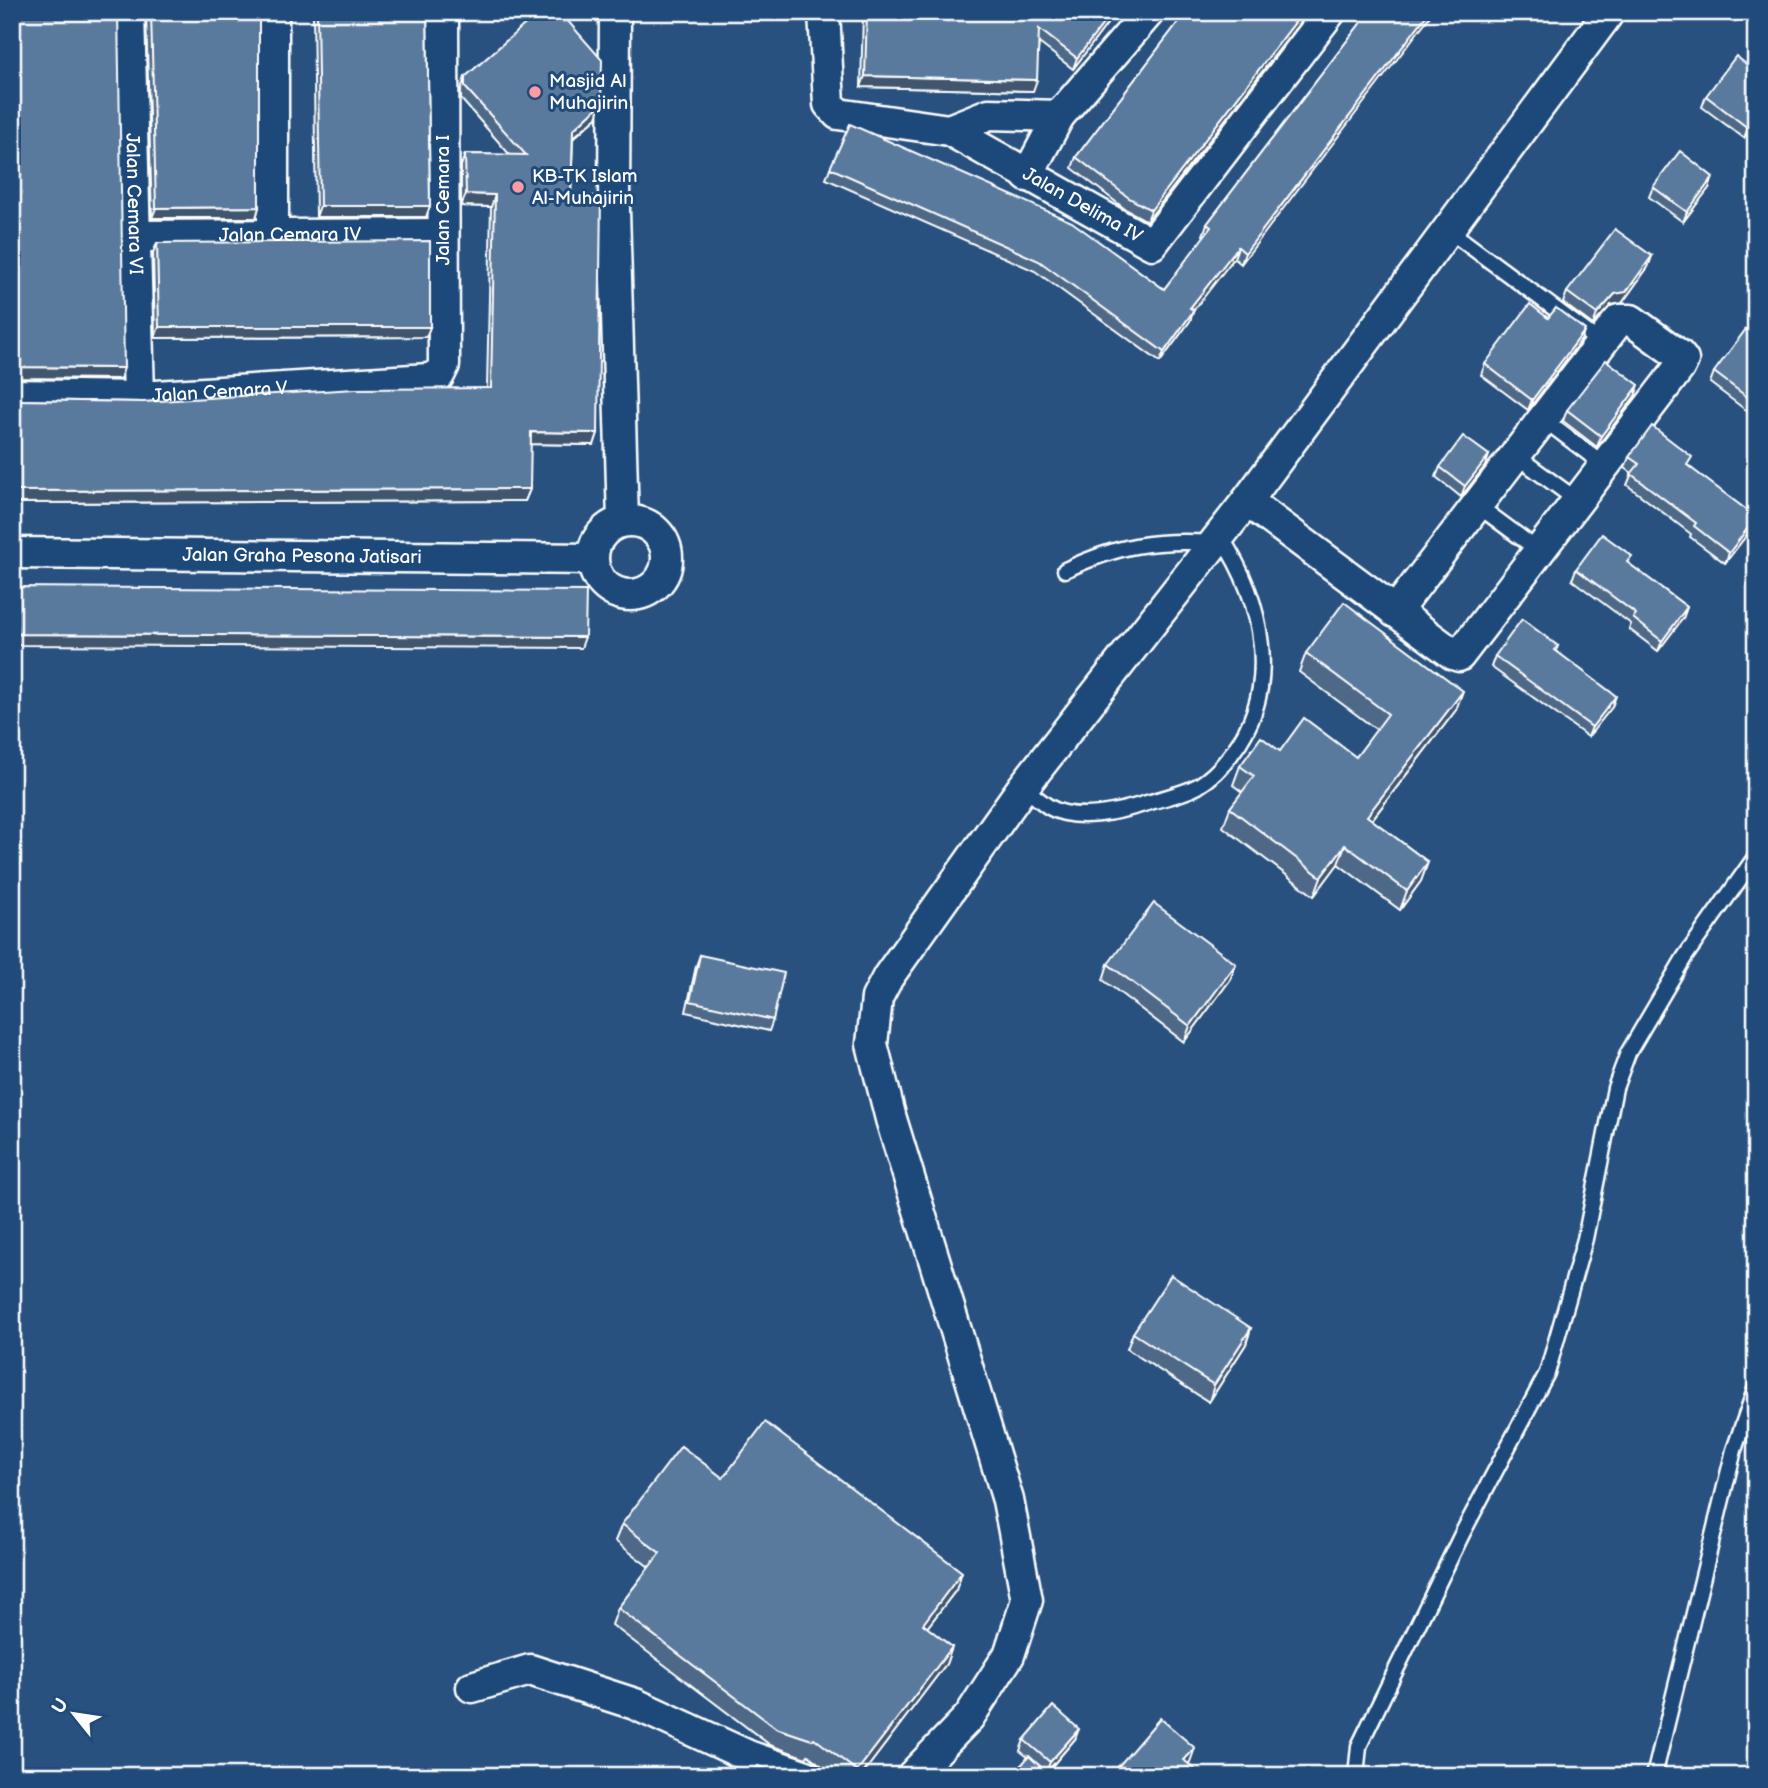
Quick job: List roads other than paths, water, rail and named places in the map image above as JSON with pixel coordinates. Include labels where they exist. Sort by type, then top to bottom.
[{"type":"street","name":"Jalan Cemara VI","points":[[129,12],[139,397]]},
{"type":"street","points":[[273,12],[273,235]]},
{"type":"street","name":"Jalan Cemara I","points":[[429,380],[439,376],[444,365],[443,12]]},
{"type":"street","points":[[615,12],[614,210],[623,521]]},
{"type":"street","name":"Jalan Delima IV","points":[[824,12],[829,104],[838,114],[949,130],[1152,244],[1329,12]]},
{"type":"street","points":[[1027,176],[1059,116],[1149,12]]},
{"type":"street","points":[[912,1776],[969,1717],[1009,1655],[1027,1600],[1008,1500],[891,1119],[872,1044],[877,999],[888,977],[1023,787],[1247,502],[1609,12]]},
{"type":"street","points":[[949,130],[989,114],[1059,116]]},
{"type":"street","name":"Jalan Cemara IV","points":[[136,236],[443,234]]},
{"type":"street","points":[[1247,502],[1395,612],[1453,654],[1460,656],[1683,360],[1624,318],[1601,344],[1395,612]]},
{"type":"street","name":"Jalan Cemara V","points":[[12,395],[139,397],[429,380]]},
{"type":"street","points":[[623,521],[648,525],[658,533],[667,557],[659,581],[637,595],[624,595],[602,583],[593,559],[600,535],[623,521]]},
{"type":"street","name":"Jalan Graha Pesona Jatisari","points":[[12,553],[593,559]]},
{"type":"street","points":[[472,1687],[530,1670],[635,1704],[748,1756],[806,1776]]},
{"type":"lane","points":[[1447,229],[1601,344]]},
{"type":"lane","points":[[1543,419],[1605,466]]},
{"type":"lane","points":[[1515,455],[1578,501]]},
{"type":"lane","points":[[1477,505],[1539,551]]},
{"type":"lane","points":[[1023,787],[1049,807],[1066,814],[1095,814],[1133,807],[1197,786],[1223,766],[1245,736],[1262,689],[1257,616],[1236,559],[1216,540],[1139,544],[1106,551],[1066,570]]},
{"type":"lane","points":[[1356,1776],[1359,1746],[1462,1534],[1547,1373],[1585,1239],[1615,1088],[1628,1053],[1684,958],[1756,856]]},
{"type":"lane","points":[[1654,1776],[1734,1450],[1756,1387]]},
{"type":"place","name":"Masjid Al Muhajirin","points":[[535,92]]},
{"type":"place","name":"KB-TK Islam Al-Muhajirin","points":[[518,187]]}]
